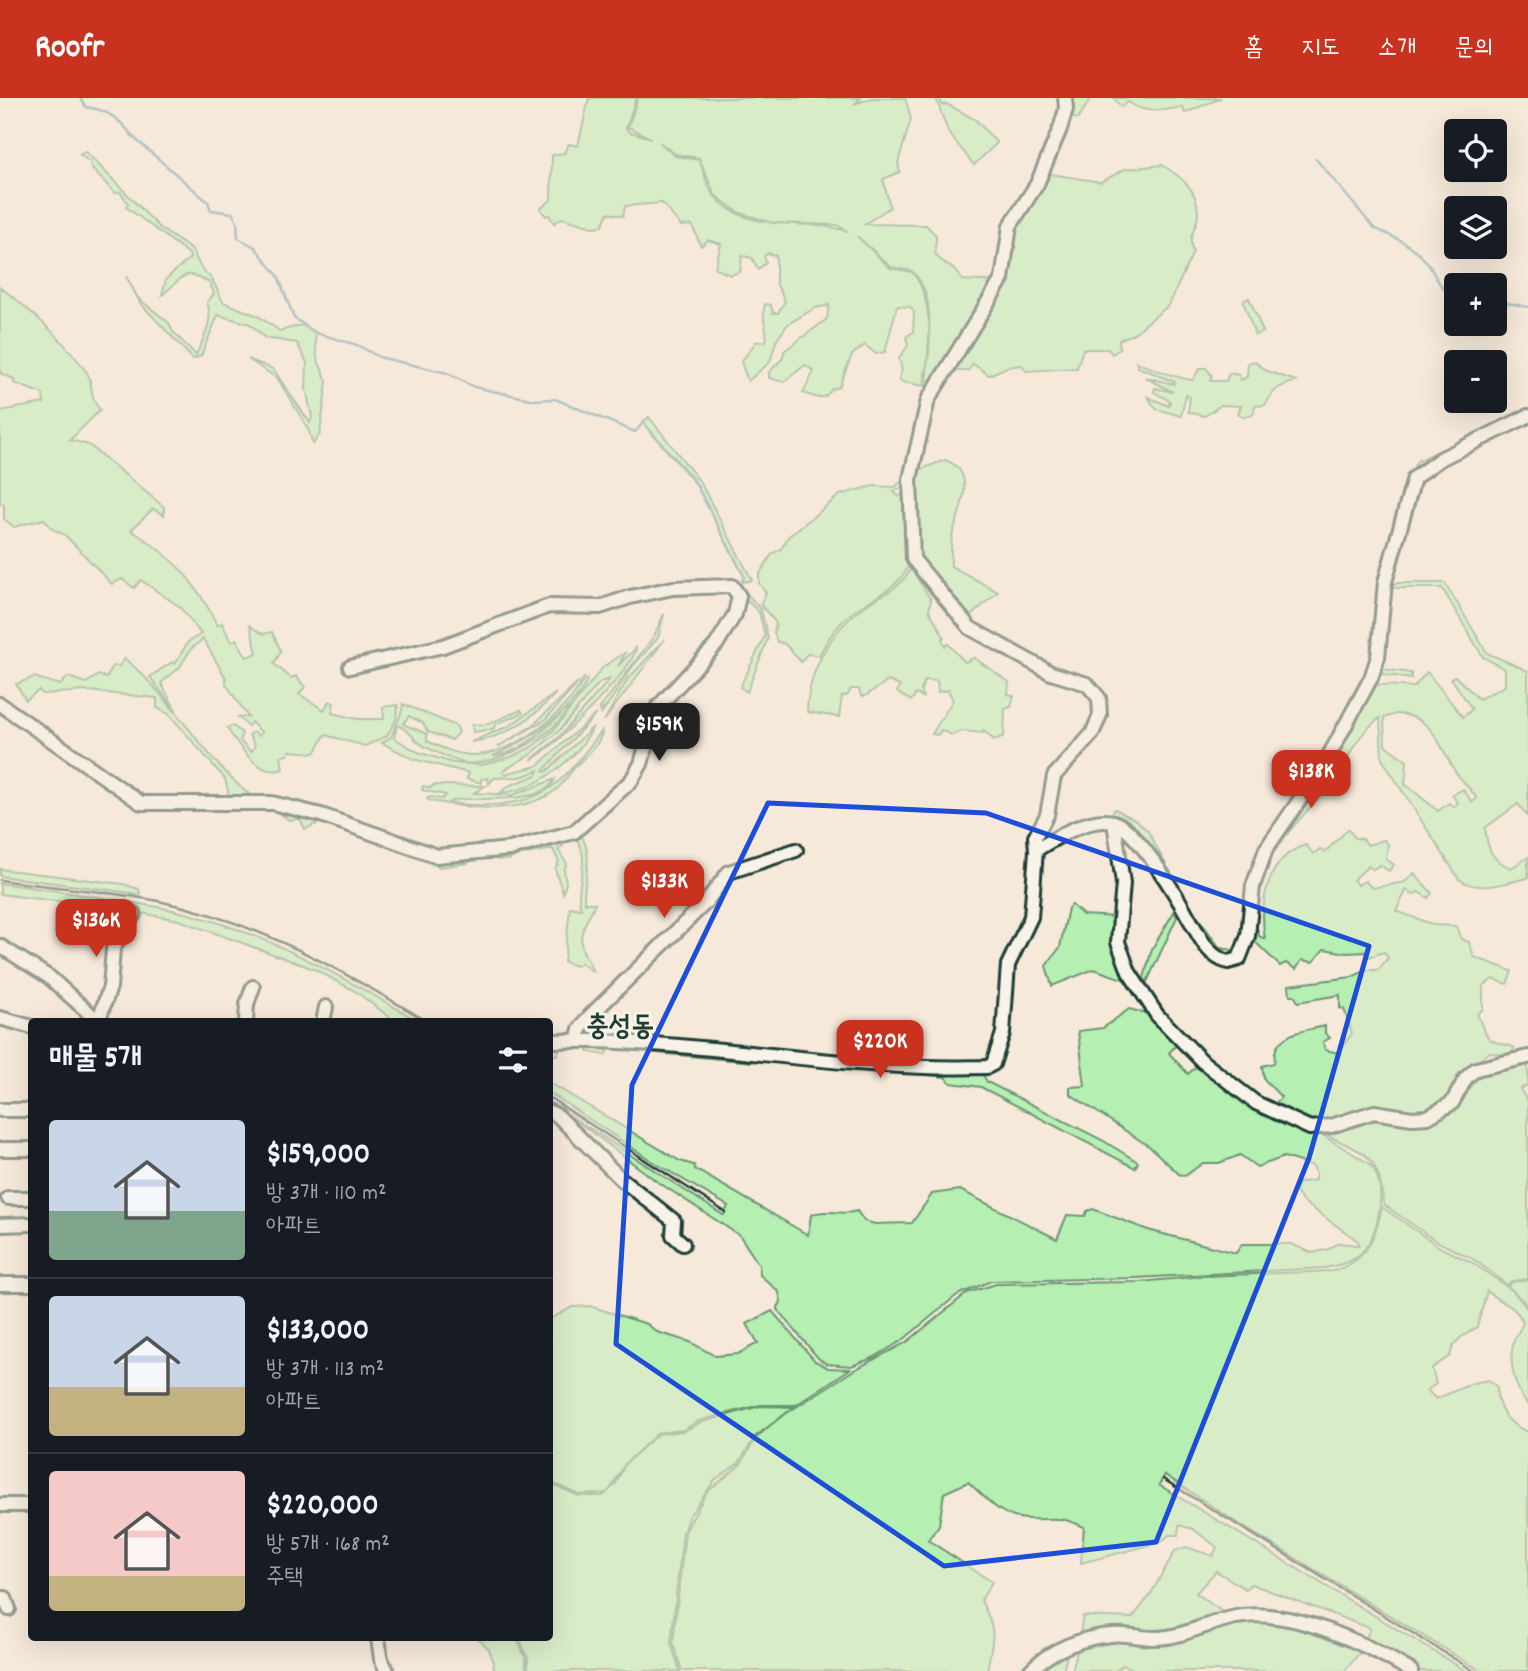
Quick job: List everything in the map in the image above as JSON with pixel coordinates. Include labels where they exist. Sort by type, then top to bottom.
[{"type":"street","points":[[553,1041],[732,1049],[913,1066],[976,1067],[993,1064],[1003,1033],[1008,965],[1031,917],[1035,837],[1047,815],[1054,776],[1092,734],[1100,715],[1099,698],[1087,684],[1051,673],[970,628],[913,559],[910,479],[928,400],[1002,279],[1010,226],[1037,184],[1060,129],[1066,109],[1065,98]]},
{"type":"street","points":[[1036,850],[1084,826],[1114,822],[1136,840],[1160,871],[1210,953],[1228,962],[1239,959],[1248,936],[1253,886],[1266,849],[1325,762],[1371,678],[1378,657],[1385,582],[1414,478],[1440,458],[1528,416]]},
{"type":"street","points":[[0,704],[141,803],[265,802],[321,815],[437,856],[510,849],[574,832],[631,781],[641,764],[657,708],[716,645],[735,614],[739,596],[732,586],[694,586],[630,597],[600,607],[549,606],[443,646],[350,667]]},
{"type":"street","points":[[1114,822],[1123,883],[1118,942],[1124,962],[1157,1015],[1203,1062],[1256,1103],[1310,1128],[1331,1126],[1374,1112],[1412,1118],[1428,1116],[1452,1103],[1466,1079],[1476,1069],[1528,1057]]},
{"type":"street","points":[[577,1041],[580,1029],[590,1016],[705,903],[729,872],[796,850]]},
{"type":"street","points":[[99,1018],[110,987],[113,949],[134,914]]},
{"type":"street","points":[[0,946],[50,977],[95,1018]]},
{"type":"street","points":[[246,1018],[247,1004],[253,988]]},
{"type":"street","points":[[324,1018],[326,1007]]},
{"type":"street","points":[[0,1018],[28,1026]]},
{"type":"street","points":[[0,1110],[28,1110]]},
{"type":"street","points":[[553,1114],[620,1178],[674,1222],[673,1235],[683,1244]]},
{"type":"street","points":[[0,1149],[28,1149]]},
{"type":"street","points":[[8,1198],[28,1198]]},
{"type":"street","points":[[0,1225],[28,1224]]},
{"type":"street","points":[[0,1284],[28,1284]]},
{"type":"street","points":[[0,1505],[28,1505]]},
{"type":"street","points":[[0,1598],[5,1598],[9,1609]]},
{"type":"street","points":[[1030,1671],[1056,1652],[1096,1637],[1112,1634],[1164,1637],[1250,1616],[1303,1623],[1328,1630],[1374,1649],[1412,1671]]},
{"type":"street","points":[[378,1641],[381,1659],[387,1671]]},
{"type":"highlighted area","points":[[768,803],[986,813],[1369,946],[1309,1158],[1156,1542],[944,1566],[616,1344],[632,1085]]},
{"type":"green space","points":[[589,98],[636,98],[626,128],[630,132],[651,138],[628,127],[638,98],[861,98],[854,104],[872,98],[905,98],[911,119],[898,163],[900,172],[883,179],[890,207],[865,224],[926,225],[936,235],[937,256],[962,280],[998,282],[928,393],[927,363],[925,386],[901,382],[899,377],[902,370],[899,358],[908,346],[906,337],[913,332],[914,312],[910,307],[897,306],[885,352],[876,354],[865,345],[852,355],[839,387],[832,389],[826,396],[818,398],[803,393],[814,371],[805,365],[784,382],[769,378],[769,372],[783,358],[784,351],[827,319],[829,305],[815,308],[788,324],[776,341],[770,362],[748,381],[741,362],[756,342],[766,341],[763,314],[765,304],[771,305],[773,313],[778,313],[785,301],[776,283],[776,256],[768,253],[764,256],[766,263],[758,269],[752,258],[742,256],[740,272],[730,275],[715,268],[721,244],[708,240],[701,246],[692,225],[681,226],[662,203],[625,206],[623,216],[608,213],[602,226],[592,227],[562,218],[554,223],[549,215],[546,216],[540,209],[551,200],[552,155],[564,153],[569,144],[578,146]],"holes":[[[659,142],[675,154],[699,158],[715,195],[738,212],[768,222],[743,216],[727,207],[713,194],[699,160],[675,156]],[[780,223],[837,225],[849,232],[815,225]],[[857,236],[891,267],[912,271],[927,298],[929,322],[925,300],[912,272],[890,268]]]},
{"type":"green space","points":[[936,98],[940,98],[942,105],[947,104],[976,120],[997,143],[974,165],[948,132]]},
{"type":"green space","points":[[1068,98],[1091,98],[1078,119],[1067,117]]},
{"type":"green space","points":[[1114,98],[1221,98],[1185,113],[1182,107],[1147,110],[1128,102],[1121,107]]},
{"type":"green space","points":[[85,151],[161,229],[192,250],[201,268],[212,279],[223,302],[258,316],[280,331],[302,325],[315,333],[317,358],[327,381],[320,434],[313,444],[308,429],[278,379],[248,359],[273,369],[310,423],[312,417],[306,389],[307,363],[297,343],[265,338],[250,324],[218,315],[201,356],[193,359],[140,303],[126,276],[138,298],[169,323],[173,332],[196,355],[209,322],[207,302],[214,294],[210,283],[194,275],[184,276],[162,295],[166,279],[190,258],[189,254],[126,207],[128,203],[120,192],[115,193],[92,169],[90,162],[80,155]]},
{"type":"green space","points":[[1162,165],[1191,190],[1198,213],[1191,240],[1193,252],[1169,305],[1133,334],[1119,340],[1120,349],[1112,354],[1108,349],[1083,349],[1077,368],[1026,371],[1022,365],[1007,367],[989,375],[973,364],[968,371],[948,371],[987,314],[1010,234],[1044,173],[1101,182],[1125,169]]},
{"type":"green space","points":[[0,287],[57,336],[88,375],[94,400],[100,410],[70,440],[89,445],[164,507],[164,515],[153,509],[131,530],[182,571],[201,595],[217,625],[222,623],[231,642],[236,639],[247,657],[257,653],[250,626],[263,634],[272,632],[281,651],[274,664],[291,678],[296,676],[305,687],[299,694],[324,710],[329,701],[334,703],[332,713],[357,719],[384,719],[383,707],[398,705],[396,720],[387,736],[365,746],[325,735],[315,753],[289,751],[288,755],[281,756],[283,769],[274,771],[258,765],[243,751],[227,728],[233,726],[242,733],[240,741],[251,752],[255,746],[249,735],[254,732],[259,736],[262,733],[251,722],[248,726],[238,717],[248,717],[226,684],[226,678],[203,639],[191,649],[179,668],[161,683],[177,712],[150,677],[172,662],[175,664],[188,642],[201,634],[180,607],[141,580],[134,588],[122,579],[112,584],[65,535],[52,529],[44,519],[14,527],[4,519],[4,504],[0,504],[0,411],[44,403],[43,394],[14,383],[14,379],[0,373]]},
{"type":"green space","points":[[1249,298],[1263,332],[1255,335],[1243,301]]},
{"type":"green space","points":[[1254,361],[1267,371],[1296,381],[1277,389],[1265,405],[1255,406],[1253,415],[1243,417],[1238,413],[1241,406],[1221,405],[1205,416],[1188,412],[1190,397],[1186,395],[1181,416],[1156,409],[1148,397],[1169,406],[1170,401],[1154,392],[1155,388],[1173,392],[1145,377],[1174,384],[1175,382],[1138,367],[1136,362],[1193,380],[1200,368],[1206,368],[1212,376],[1210,381],[1226,381],[1229,373],[1239,375],[1240,380],[1247,377],[1248,363]]},
{"type":"green space","points":[[1528,410],[1528,413],[1409,484],[1401,492],[1417,461]]},
{"type":"green space","points":[[649,417],[700,482],[752,580],[743,582],[744,576],[693,479],[643,422]]},
{"type":"green space","points":[[945,460],[961,473],[964,483],[962,503],[952,537],[951,566],[998,592],[967,619],[916,558],[914,472]]},
{"type":"green space","points":[[902,481],[905,487],[893,491],[898,496],[905,494],[911,559],[907,569],[889,589],[844,620],[830,636],[819,656],[807,654],[801,662],[785,644],[777,642],[774,632],[776,623],[760,604],[766,593],[759,584],[759,575],[772,554],[781,549],[789,536],[840,495],[873,486],[895,487]]},
{"type":"green space","points":[[911,568],[931,600],[929,610],[944,637],[942,639],[945,646],[948,644],[965,662],[974,658],[1009,682],[1008,694],[1014,696],[1011,707],[1005,709],[1004,736],[994,740],[983,730],[983,733],[961,731],[952,735],[941,730],[938,735],[932,734],[953,700],[948,690],[938,692],[937,681],[925,680],[921,690],[923,697],[916,694],[911,701],[897,692],[900,686],[888,681],[865,696],[861,696],[859,689],[851,689],[847,696],[842,696],[839,717],[807,712],[812,679],[835,635],[858,612],[899,584]]},
{"type":"green space","points":[[1387,583],[1445,583],[1487,653],[1528,671],[1528,817],[1518,804],[1485,828],[1489,848],[1498,861],[1511,868],[1528,857],[1528,878],[1484,886],[1475,886],[1459,879],[1382,759],[1380,718],[1364,733],[1338,773],[1274,851],[1257,890],[1255,912],[1259,936],[1265,939],[1265,896],[1274,870],[1282,859],[1306,845],[1313,854],[1320,849],[1325,852],[1348,829],[1355,838],[1363,839],[1368,845],[1384,840],[1388,844],[1386,859],[1394,865],[1389,871],[1380,865],[1373,869],[1368,866],[1353,880],[1358,885],[1365,881],[1372,888],[1405,882],[1414,873],[1432,893],[1428,898],[1418,892],[1412,895],[1407,889],[1396,911],[1434,925],[1456,926],[1461,939],[1469,942],[1474,957],[1512,971],[1507,984],[1493,979],[1483,986],[1483,1009],[1477,1014],[1489,1038],[1514,1047],[1513,1053],[1503,1055],[1490,1052],[1481,1058],[1484,1064],[1437,1112],[1393,1113],[1319,1126],[1281,1112],[1277,1102],[1281,1097],[1264,1079],[1262,1066],[1274,1063],[1278,1045],[1296,1033],[1325,1026],[1325,1033],[1330,1038],[1323,1042],[1325,1050],[1339,1053],[1352,1033],[1344,1009],[1340,1008],[1340,995],[1298,1002],[1294,995],[1290,995],[1289,985],[1352,977],[1367,970],[1378,970],[1388,958],[1384,952],[1369,957],[1365,952],[1347,953],[1324,949],[1313,962],[1302,960],[1296,969],[1286,963],[1280,966],[1250,937],[1260,867],[1371,684],[1414,687],[1427,672],[1463,717],[1472,709],[1451,678],[1455,676],[1479,699],[1505,686],[1505,669],[1483,657],[1442,588],[1388,588],[1383,669],[1411,673],[1411,679],[1375,673]],"holes":[[[1396,714],[1419,720],[1434,734],[1456,773],[1477,799],[1472,802],[1463,789],[1452,795],[1458,803],[1454,807],[1449,803],[1438,811],[1405,784],[1407,761],[1385,745],[1384,718]]]},
{"type":"green space","points":[[744,590],[761,610],[768,638],[747,692],[740,687],[765,636],[759,612],[745,599],[726,640],[671,700],[669,704],[672,706],[656,734],[642,776],[617,804],[581,835],[588,859],[584,899],[585,903],[595,903],[582,932],[581,944],[593,972],[581,963],[576,966],[564,962],[570,907],[581,909],[579,891],[583,856],[576,838],[569,840],[558,850],[567,864],[564,869],[566,883],[563,893],[555,869],[559,862],[553,849],[508,860],[476,858],[468,863],[440,867],[321,822],[305,829],[300,819],[289,820],[265,804],[320,818],[425,855],[549,843],[635,780],[659,710],[713,651]]},
{"type":"green space","points":[[664,614],[658,638],[633,666],[601,715],[603,709],[600,711],[600,708],[654,636]]},
{"type":"green space","points":[[665,639],[604,721],[627,680]]},
{"type":"green space","points":[[636,648],[632,658],[608,689],[557,741],[531,760],[558,738],[610,679],[600,682],[558,732],[530,755],[503,771],[504,774],[537,766],[596,714],[543,771],[546,772],[593,727],[577,751],[541,780],[514,791],[500,793],[508,786],[537,775],[539,770],[521,777],[494,778],[489,784],[488,778],[481,779],[481,783],[467,779],[469,773],[413,759],[382,743],[391,737],[403,704],[456,726],[459,732],[452,740],[428,732],[423,723],[409,716],[403,724],[427,734],[427,741],[462,754],[490,753],[506,748],[538,730],[565,705],[584,678],[587,680],[563,717],[553,727],[522,748],[488,761],[460,762],[425,746],[397,725],[394,738],[418,752],[453,763],[482,765],[511,757],[530,748],[553,731],[603,667],[626,652],[618,666]],"holes":[[[558,716],[515,750],[493,756],[533,735]]]},
{"type":"green space","points":[[125,659],[159,692],[220,766],[254,798],[230,799],[225,779],[169,714],[157,708],[157,698],[87,691],[42,694],[39,690],[26,700],[16,684],[34,677],[60,685],[68,677],[86,683],[99,675],[106,678],[113,666],[119,666]]},
{"type":"green space","points":[[580,681],[545,720],[498,747],[532,726]]},
{"type":"green space","points":[[556,693],[538,710],[506,732],[471,742],[509,726]]},
{"type":"green space","points":[[521,710],[523,713],[496,724],[493,729],[473,732],[472,725],[488,724]]},
{"type":"green space","points":[[602,731],[596,744],[560,787],[544,798],[512,807],[461,806],[431,801],[427,799],[442,799],[446,795],[422,790],[423,786],[431,788],[433,785],[485,786],[474,793],[513,795],[555,779],[546,789],[533,795],[455,800],[449,803],[487,805],[527,799],[550,788],[563,777]]},
{"type":"green space","points":[[1115,809],[1136,820],[1148,831],[1182,895],[1220,948],[1233,950],[1238,947],[1235,957],[1218,955],[1159,864],[1107,818]]},
{"type":"green space","points":[[0,869],[123,884],[139,889],[140,894],[0,876]]},
{"type":"green space","points":[[0,883],[105,898],[202,917],[298,955],[413,1018],[391,1018],[355,991],[314,969],[179,920],[119,909],[0,894]]},
{"type":"green space","points":[[1072,905],[1083,915],[1117,917],[1134,983],[1094,969],[1052,986],[1046,966],[1060,947],[1068,908]]},
{"type":"green space","points":[[1174,912],[1177,917],[1147,982],[1144,978],[1152,949]]},
{"type":"green space","points":[[1129,1009],[1155,1016],[1188,1049],[1184,1053],[1176,1045],[1169,1053],[1188,1074],[1201,1062],[1370,1164],[1379,1183],[1380,1208],[1369,1243],[1359,1255],[1340,1265],[1135,1278],[991,1281],[957,1295],[903,1340],[873,1358],[851,1366],[827,1364],[818,1358],[777,1309],[781,1302],[779,1292],[760,1275],[759,1265],[740,1236],[655,1180],[569,1115],[723,1215],[728,1206],[655,1163],[553,1095],[553,1085],[680,1161],[694,1165],[695,1169],[808,1235],[811,1215],[817,1213],[857,1211],[864,1221],[875,1224],[912,1223],[932,1194],[960,1190],[1057,1239],[1067,1215],[1085,1216],[1087,1211],[1093,1209],[1148,1230],[1236,1253],[1242,1244],[1291,1244],[1312,1253],[1329,1249],[1338,1243],[1359,1245],[1358,1241],[1302,1201],[1295,1190],[1298,1183],[1315,1180],[1313,1166],[1284,1157],[1257,1167],[1240,1155],[1219,1163],[1203,1163],[1185,1176],[1179,1174],[1150,1147],[1070,1094],[1070,1087],[1085,1086],[1078,1031],[1103,1028]]},
{"type":"green space","points":[[612,1044],[605,1055],[588,1052],[588,1049],[559,1049],[558,1055],[553,1055],[553,1046]]},
{"type":"green space","points":[[647,1049],[758,1058],[752,1062],[647,1052]]},
{"type":"green space","points":[[1528,1058],[1528,1085],[1520,1089],[1528,1102],[1528,1279],[1512,1281],[1507,1285],[1475,1260],[1436,1241],[1383,1204],[1381,1186],[1372,1162],[1364,1154],[1314,1129],[1365,1116],[1438,1115],[1472,1074]]},
{"type":"green space","points":[[786,1063],[964,1069],[984,1076],[987,1082],[1102,1140],[1138,1162],[1135,1168],[981,1087],[951,1083],[945,1077],[938,1076]]},
{"type":"green space","points":[[553,1105],[569,1115],[562,1119],[553,1112]]},
{"type":"green space","points":[[1382,1207],[1441,1248],[1473,1263],[1513,1291],[1528,1311],[1528,1405],[1516,1382],[1512,1364],[1515,1338],[1523,1322],[1512,1307],[1487,1291],[1477,1327],[1460,1338],[1453,1346],[1450,1356],[1432,1368],[1436,1384],[1427,1390],[1436,1399],[1473,1383],[1489,1380],[1497,1387],[1501,1409],[1505,1415],[1528,1432],[1528,1671],[1481,1671],[1234,1521],[1165,1475],[1159,1485],[1466,1671],[1414,1671],[1364,1643],[1370,1628],[1251,1584],[1246,1589],[1216,1571],[1196,1593],[1228,1616],[1180,1630],[1079,1640],[1083,1616],[1132,1618],[1149,1597],[1175,1551],[1186,1547],[1213,1556],[1217,1547],[1193,1529],[1179,1525],[1178,1535],[1169,1535],[1161,1542],[1081,1563],[1084,1527],[1065,1520],[1011,1516],[991,1503],[968,1482],[944,1493],[939,1525],[928,1540],[992,1582],[981,1600],[993,1636],[987,1671],[682,1671],[673,1643],[685,1532],[706,1493],[740,1465],[756,1438],[776,1420],[854,1370],[907,1342],[967,1293],[996,1284],[1139,1282],[1204,1276],[1333,1271],[1354,1262],[1367,1248]]},
{"type":"green space","points":[[1528,1280],[1528,1306],[1508,1286],[1512,1282]]},
{"type":"green space","points":[[589,1306],[647,1324],[657,1332],[690,1342],[715,1356],[738,1354],[758,1343],[747,1324],[772,1311],[815,1361],[828,1368],[850,1369],[796,1405],[760,1405],[698,1421],[683,1430],[658,1433],[625,1464],[608,1493],[579,1495],[553,1483],[553,1317],[572,1307]]},
{"type":"green space","points":[[760,1406],[794,1407],[755,1437],[739,1463],[715,1480],[688,1518],[683,1532],[671,1643],[680,1671],[528,1671],[528,1658],[520,1641],[553,1641],[553,1484],[579,1496],[603,1496],[616,1484],[625,1464],[658,1434],[684,1431],[699,1423]]},
{"type":"green space","points":[[1238,1618],[1303,1624],[1364,1647],[1345,1671],[1139,1671],[1123,1665],[1115,1671],[1072,1671],[1079,1644],[1097,1639],[1153,1640]]},
{"type":"green space","points":[[481,1641],[518,1641],[526,1659],[526,1671],[495,1671],[489,1649]]},
{"type":"green space","points":[[1069,1647],[1063,1671],[1032,1671]]},
{"type":"waterway","points":[[80,98],[86,107],[101,110],[118,120],[133,137],[208,202],[211,210],[232,213],[237,221],[238,238],[255,247],[278,276],[294,318],[316,333],[357,345],[379,357],[447,373],[474,387],[535,400],[555,399],[635,432],[643,423],[696,484],[744,576],[742,581]]},
{"type":"waterway","points":[[1316,159],[1374,228],[1400,240],[1419,253],[1444,288]]},
{"type":"waterway","points":[[1507,302],[1528,307]]},
{"type":"railway","points":[[0,880],[138,897],[230,921],[298,950],[364,984],[421,1018]]},
{"type":"railway","points":[[553,1100],[725,1212]]},
{"type":"railway","points":[[1163,1479],[1474,1671]]},
{"type":"district","name":"충성동","points":[[620,1029]]}]
